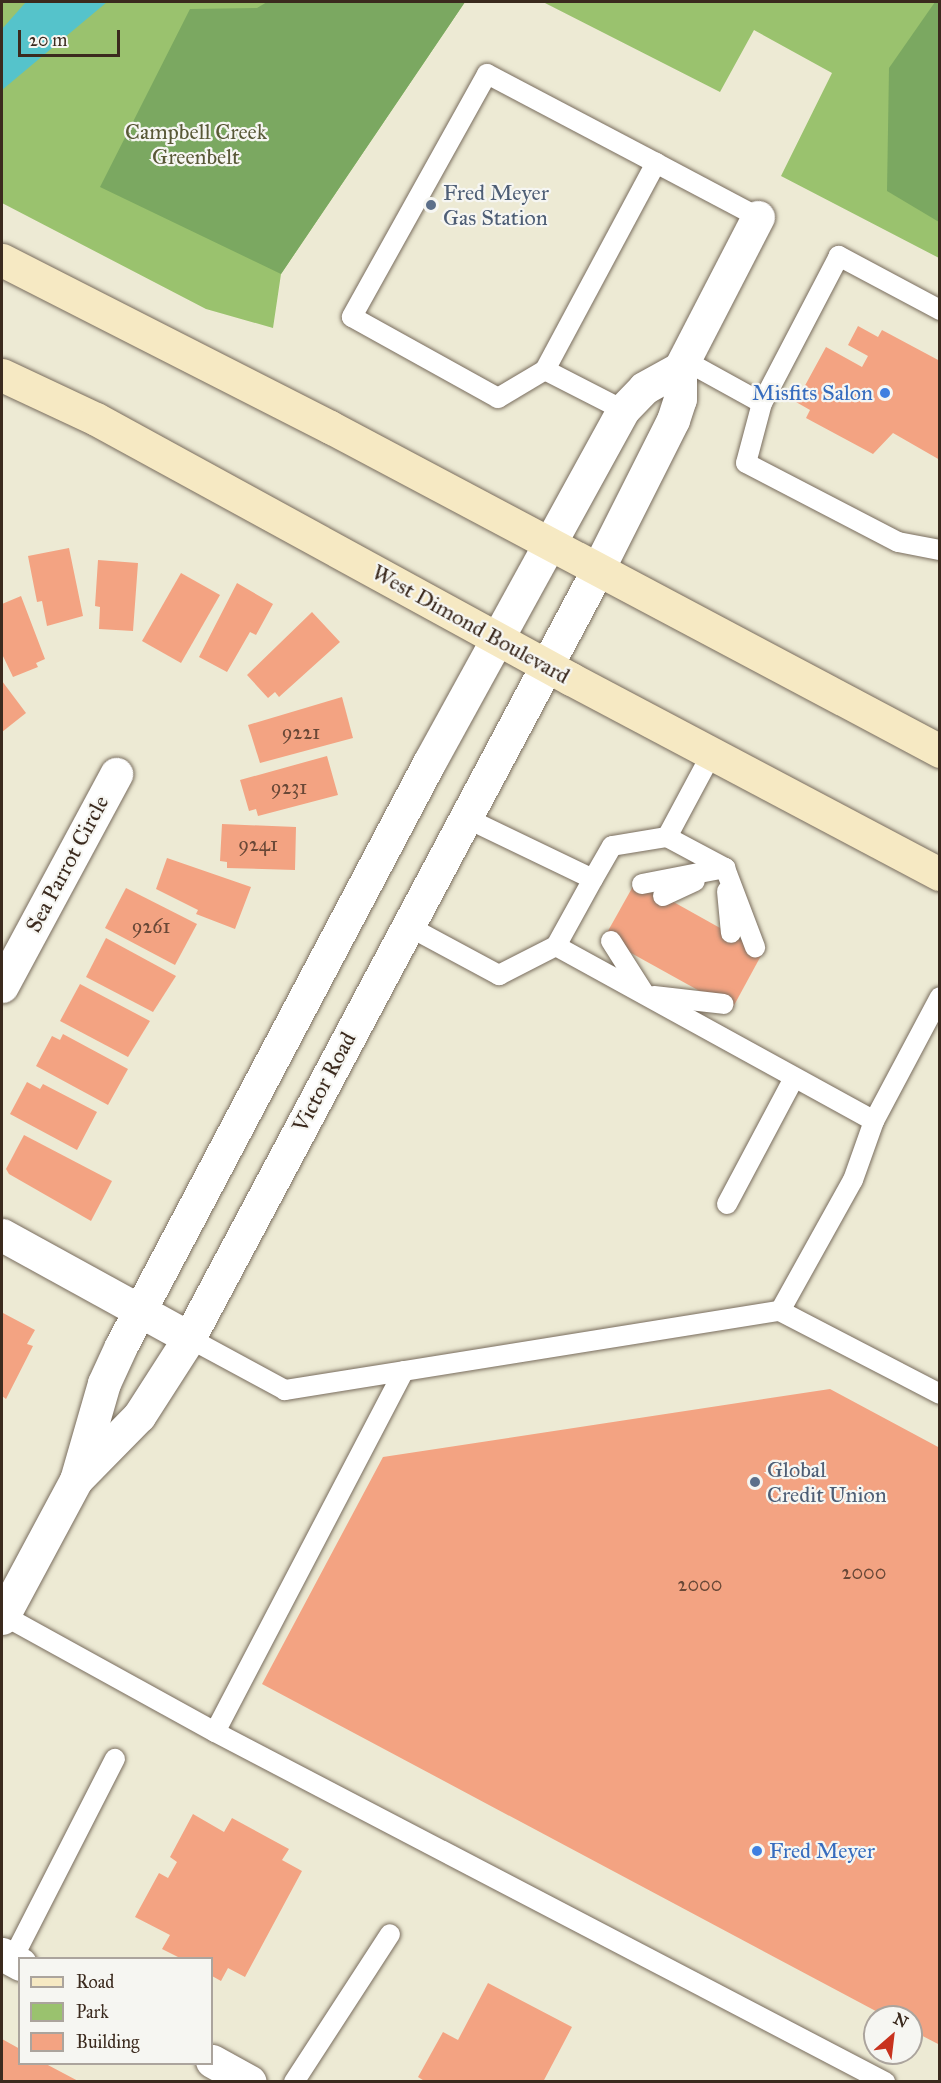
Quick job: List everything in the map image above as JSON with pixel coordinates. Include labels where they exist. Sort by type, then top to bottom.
[{"type":"main road","points":[[2,260],[550,543],[939,751]]},
{"type":"main road","name":"West Dimond Boulevard","points":[[2,375],[96,419],[545,665],[939,874]]},
{"type":"street","points":[[682,364],[758,217]]},
{"type":"street","name":"Victor Road","points":[[2,1615],[76,1480],[104,1383],[140,1311],[498,638],[623,410],[644,388],[682,364]]},
{"type":"street","name":"Victor Road","points":[[76,1480],[139,1416],[189,1338],[406,926],[598,569],[673,420],[680,399],[682,364]]},
{"type":"street","name":"Sea Parrot Circle","points":[[2,986],[116,774]]},
{"type":"street","points":[[2,1235],[189,1338]]},
{"type":"street","points":[[213,2062],[250,2082]]},
{"type":"lane","points":[[656,163],[545,370],[498,398],[352,317],[487,74],[656,163],[758,217]]},
{"type":"lane","points":[[939,310],[839,256],[762,403],[746,463],[898,542],[939,550]]},
{"type":"lane","points":[[682,364],[762,403]]},
{"type":"lane","points":[[545,370],[623,410]]},
{"type":"lane","points":[[667,837],[712,753]]},
{"type":"lane","points":[[464,817],[593,879]]},
{"type":"lane","points":[[406,926],[499,975],[556,946],[612,846],[667,837],[725,868],[755,947]]},
{"type":"lane","points":[[642,884],[725,868]]},
{"type":"lane","points":[[663,896],[725,868]]},
{"type":"lane","points":[[725,868],[731,933]]},
{"type":"lane","points":[[610,941],[645,995]]},
{"type":"lane","points":[[556,946],[874,1121]]},
{"type":"lane","points":[[632,953],[645,995]]},
{"type":"lane","points":[[645,995],[699,990]]},
{"type":"lane","points":[[645,995],[724,1004]]},
{"type":"lane","points":[[780,1311],[853,1180],[874,1121],[937,1006]]},
{"type":"lane","points":[[727,1204],[794,1078]]},
{"type":"lane","points":[[189,1338],[285,1390],[780,1311],[939,1394]]},
{"type":"lane","points":[[215,1732],[404,1371]]},
{"type":"lane","points":[[2,1615],[215,1732],[885,2082]]},
{"type":"lane","points":[[11,1959],[115,1759]]},
{"type":"lane","points":[[294,2082],[390,1934]]},
{"type":"green space","name":"Campbell Creek Greenbelt","points":[[2,2],[465,2],[281,274],[273,328],[206,309],[2,203]]},
{"type":"green space","points":[[267,2],[465,2],[281,274],[100,187],[190,9],[257,8]]},
{"type":"green space","points":[[543,2],[939,2],[939,258],[781,176],[832,73],[754,30],[720,92]]},
{"type":"green space","points":[[935,2],[940,2],[939,222],[887,191],[889,68]]},
{"type":"water","points":[[26,2],[107,2],[2,90],[2,29]]},
{"type":"building","points":[[858,326],[878,337],[882,330],[940,361],[940,460],[893,433],[873,454],[806,418],[810,410],[796,402],[826,347],[862,367],[868,356],[848,345]]},
{"type":"building","points":[[69,548],[83,616],[47,626],[42,601],[37,602],[28,556]]},
{"type":"building","points":[[98,560],[138,563],[133,631],[99,629],[100,607],[95,606]]},
{"type":"building","points":[[181,573],[220,595],[181,663],[142,641]]},
{"type":"building","points":[[237,583],[273,604],[256,635],[250,632],[227,672],[199,657]]},
{"type":"building","points":[[21,596],[45,659],[36,663],[38,667],[13,677],[2,654],[2,604]]},
{"type":"building","points":[[312,612],[340,642],[279,697],[275,692],[268,698],[247,675]]},
{"type":"building","points":[[2,681],[26,713],[2,732]]},
{"type":"building","points":[[342,697],[353,738],[260,763],[248,725]]},
{"type":"building","points":[[327,756],[338,795],[258,816],[256,809],[249,811],[240,780]]},
{"type":"building","points":[[222,824],[296,827],[295,870],[227,868],[227,862],[220,861]]},
{"type":"building","points":[[167,858],[251,887],[235,929],[196,914],[198,910],[156,889]]},
{"type":"building","points":[[636,881],[763,952],[732,1009],[604,938]]},
{"type":"building","points":[[126,888],[197,924],[175,965],[105,928]]},
{"type":"building","points":[[106,938],[176,976],[153,1012],[86,977]]},
{"type":"building","points":[[80,984],[150,1021],[128,1057],[60,1021]]},
{"type":"building","points":[[63,1034],[128,1069],[108,1105],[36,1066],[52,1036],[60,1040]]},
{"type":"building","points":[[27,1082],[40,1089],[43,1084],[97,1112],[77,1150],[10,1114]]},
{"type":"building","points":[[24,1135],[112,1181],[91,1221],[9,1174],[6,1169]]},
{"type":"building","points":[[3,1313],[35,1330],[27,1344],[33,1346],[6,1399],[2,1396]]},
{"type":"building","name":"Fred Meyer","points":[[830,1389],[940,1448],[940,2045],[923,2036],[923,2005],[864,2005],[262,1684],[383,1457]]},
{"type":"building","points":[[193,1814],[224,1832],[232,1818],[289,1849],[282,1860],[302,1871],[245,1977],[228,1968],[221,1981],[213,1977],[213,1957],[178,1957],[162,1949],[170,1935],[135,1917],[159,1873],[168,1878],[177,1862],[170,1857]]},
{"type":"building","points":[[488,1983],[572,2027],[543,2082],[426,2082],[418,2077],[443,2032],[458,2040]]},
{"type":"building","points":[[2,2039],[18,2048],[18,2065],[48,2065],[80,2082],[2,2082]]},
{"type":"place","name":"Fred Meyer Gas Station","points":[[431,205]]},
{"type":"place","name":"Misfits Salon","points":[[885,393]]},
{"type":"place","name":"Global Credit Union","points":[[755,1482]]},
{"type":"place","name":"Fred Meyer","points":[[757,1851]]}]
